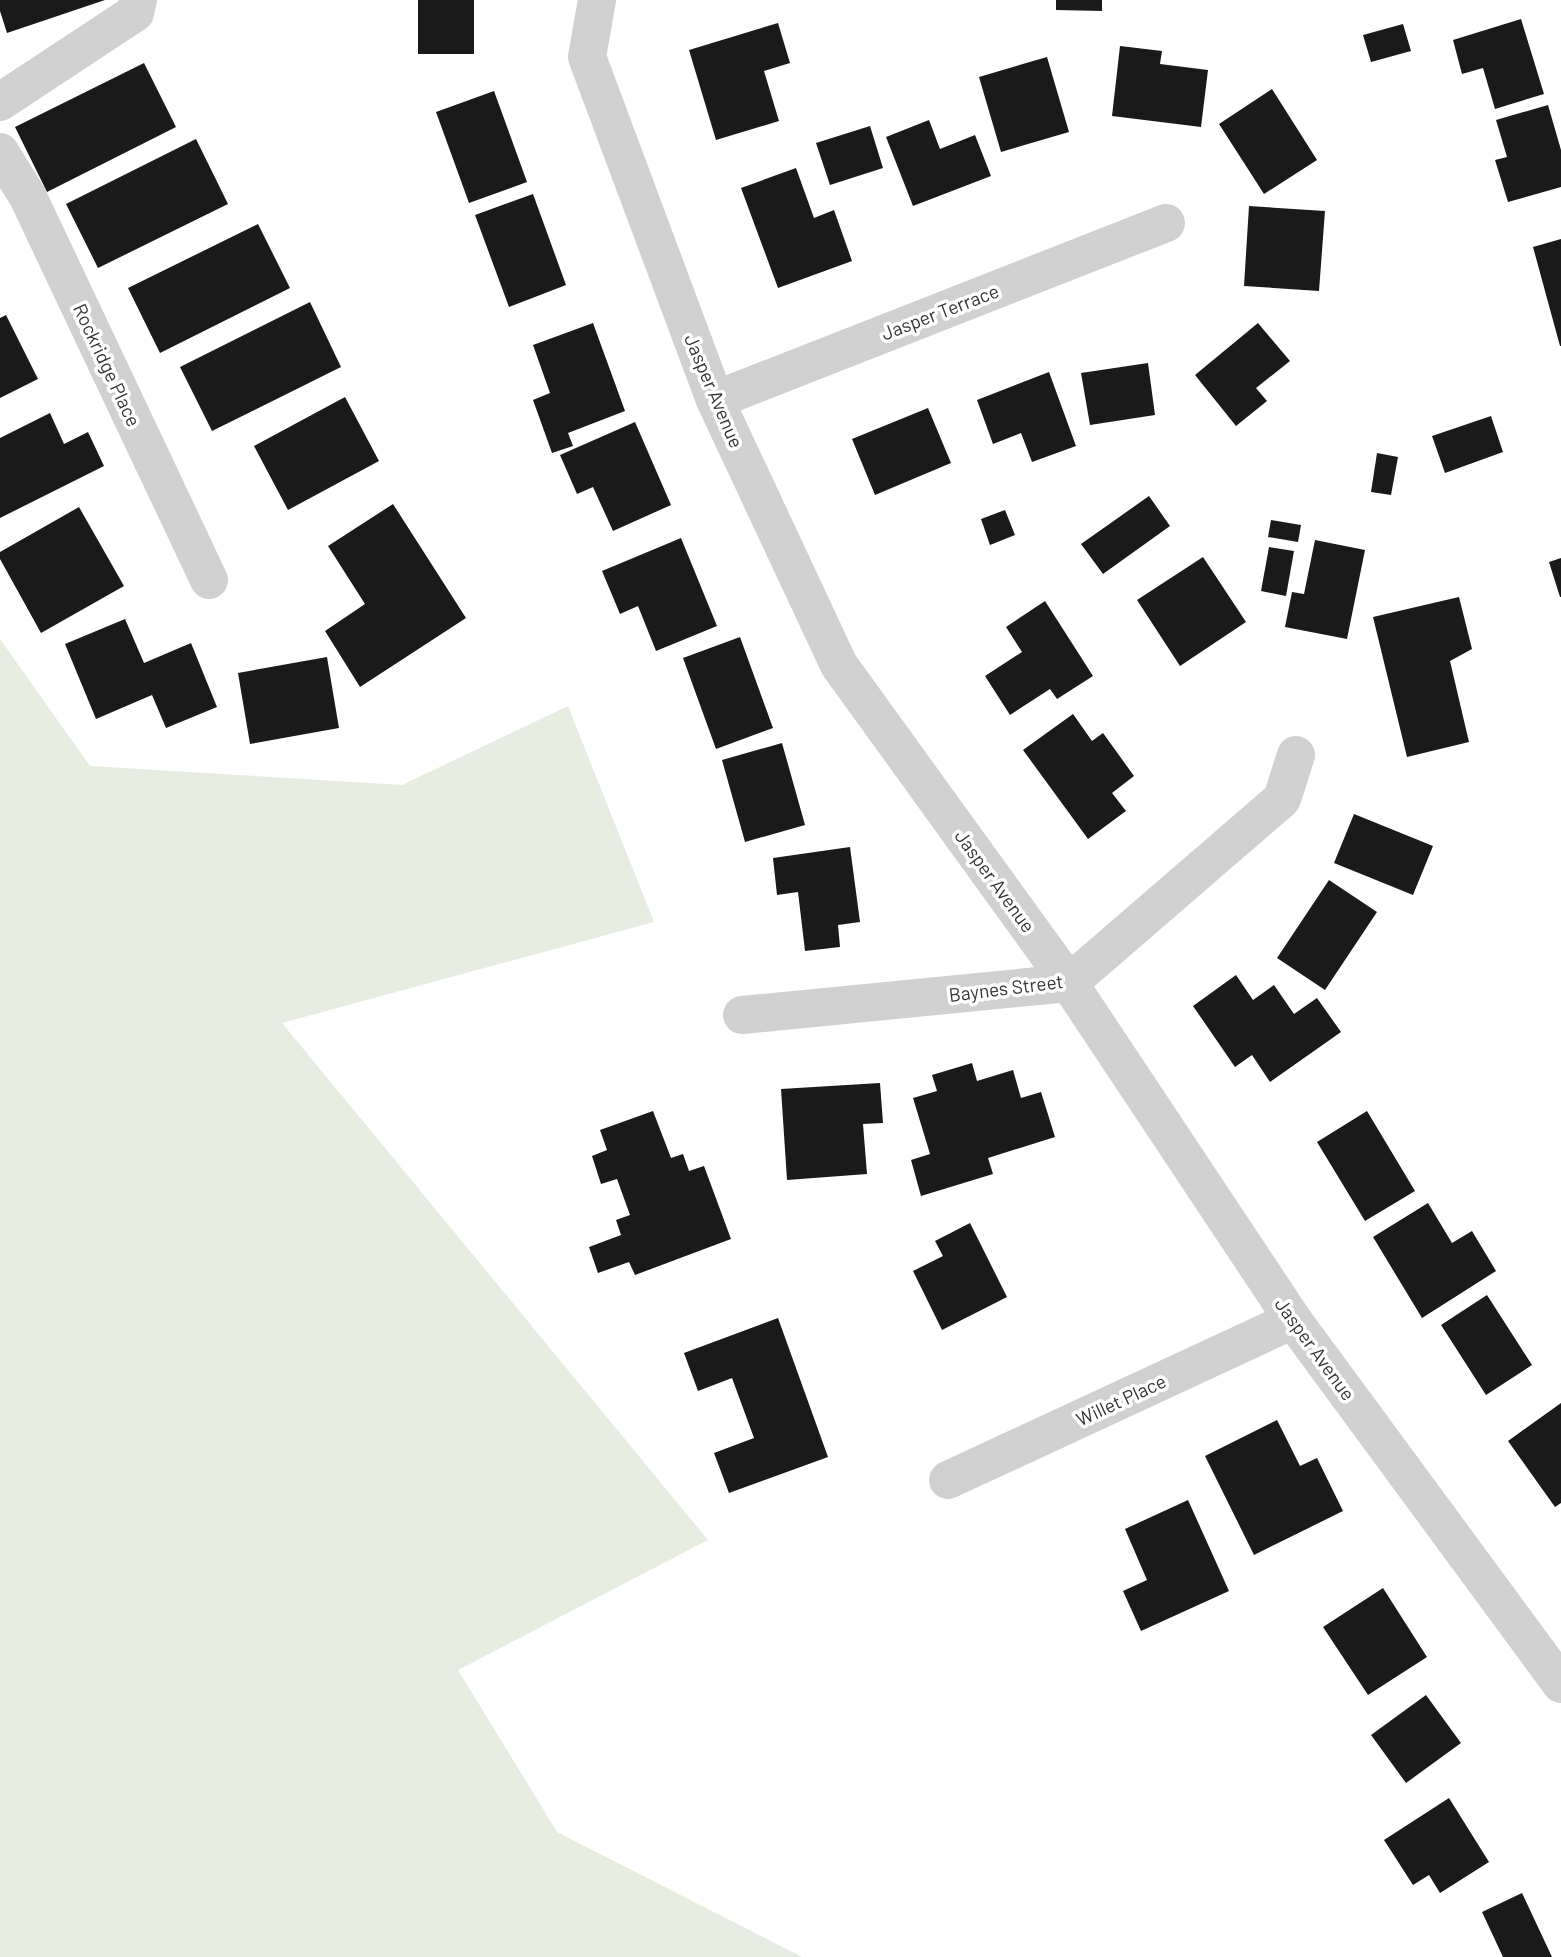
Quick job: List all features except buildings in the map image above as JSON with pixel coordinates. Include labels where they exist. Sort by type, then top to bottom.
[{"type":"street","points":[[0,102],[135,13],[138,0]]},
{"type":"street","name":"Jasper Avenue","points":[[597,0],[587,57],[715,400],[839,664],[1069,983],[1293,1320],[1561,1684]]},
{"type":"street","name":"Rockridge Place","points":[[0,152],[28,197],[209,580]]},
{"type":"street","name":"Jasper Terrace","points":[[715,400],[1166,223]]},
{"type":"street","name":"Baynes Street","points":[[741,1015],[1069,983],[1282,799],[1296,754]]},
{"type":"street","name":"Willet Place","points":[[948,1480],[1293,1320]]},
{"type":"shaded area","points":[[0,639],[90,766],[402,785],[568,706],[654,922],[282,1023],[708,1540],[458,1670],[557,1832],[802,1957],[0,1957]]}]
